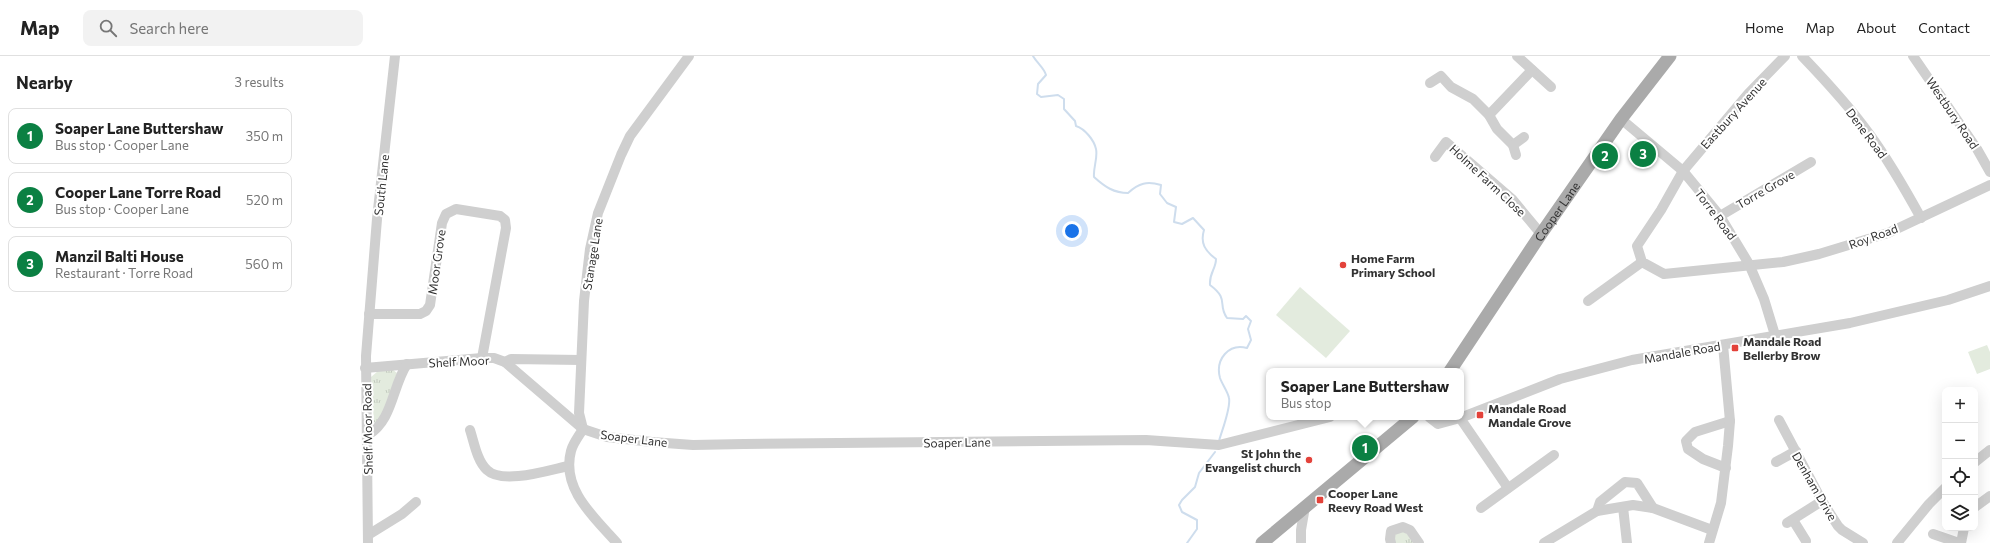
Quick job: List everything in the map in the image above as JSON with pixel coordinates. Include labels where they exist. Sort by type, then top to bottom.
[{"type":"main road","name":"Cooper Lane","points":[[1452,368],[1541,234],[1621,119],[1670,56]]},
{"type":"main road","points":[[1262,543],[1409,420]]},
{"type":"street","name":"South Lane","points":[[369,314],[395,56]]},
{"type":"street","name":"Stanage Lane","points":[[583,429],[579,413],[584,301],[590,249],[598,213],[621,154],[630,136],[689,56]]},
{"type":"street","points":[[1517,56],[1553,88]]},
{"type":"street","name":"Eastbury Avenue","points":[[1642,262],[1637,246],[1661,210],[1683,171],[1748,94],[1785,56]]},
{"type":"street","name":"Dene Road","points":[[1802,56],[1835,92],[1869,134],[1894,171],[1921,218]]},
{"type":"street","name":"Westbury Road","points":[[1913,56],[1961,125],[1990,172]]},
{"type":"street","points":[[1489,115],[1532,70]]},
{"type":"street","points":[[1430,83],[1441,76],[1451,87],[1473,99],[1489,115],[1497,129],[1515,150],[1524,137]]},
{"type":"street","name":"Torre Road","points":[[1621,119],[1683,171],[1720,216],[1749,264],[1764,299],[1775,335]]},
{"type":"street","name":"Holme Farm Close","points":[[1435,157],[1444,139],[1512,199],[1541,234]]},
{"type":"street","name":"Torre Grove","points":[[1720,216],[1811,162]]},
{"type":"street","name":"Roy Road","points":[[1642,262],[1664,274],[1749,264],[1783,262],[1826,252],[1888,233],[1990,185]]},
{"type":"street","name":"Moor Grove","points":[[369,314],[420,314],[426,311],[430,305],[442,223],[446,214],[456,209],[500,216],[505,220],[506,228],[482,358]]},
{"type":"street","points":[[1588,301],[1642,262]]},
{"type":"street","name":"Mandale Road","points":[[1464,416],[1560,379],[1632,360],[1850,323],[1948,300],[1990,286]]},
{"type":"street","name":"Shelf Moor Road","points":[[368,539],[368,435],[365,368],[369,314]]},
{"type":"street","points":[[1709,543],[1721,503],[1730,421],[1723,345]]},
{"type":"street","name":"Shelf Moor","points":[[365,368],[482,358],[494,358],[505,362],[511,359],[581,360]]},
{"type":"street","points":[[505,362],[583,429],[571,450],[568,466],[572,486],[579,499],[616,543]]},
{"type":"street","points":[[368,435],[382,424],[400,374],[407,364]]},
{"type":"street","name":"Soaper Lane","points":[[583,429],[607,437],[693,445],[1146,440],[1219,445],[1318,420]]},
{"type":"street","name":"Mandale Road","points":[[1433,420],[1438,424],[1453,420]]},
{"type":"street","points":[[1461,420],[1508,488]]},
{"type":"street","name":"Denham Drive","points":[[1779,420],[1822,501],[1842,530],[1863,543]]},
{"type":"street","points":[[1726,468],[1704,459],[1688,449],[1686,441],[1695,432],[1730,421]]},
{"type":"street","points":[[470,430],[480,460],[487,470],[497,476],[509,477],[568,466]]},
{"type":"street","points":[[1978,460],[1990,450]]},
{"type":"street","points":[[1776,462],[1796,451]]},
{"type":"street","points":[[1481,508],[1554,455]]},
{"type":"street","points":[[1597,511],[1600,502],[1625,482],[1637,483],[1653,508]]},
{"type":"street","points":[[1898,543],[1929,504],[1942,491]]},
{"type":"street","points":[[1978,505],[1990,496]]},
{"type":"street","points":[[1806,541],[1790,522],[1822,501]]},
{"type":"street","points":[[368,539],[416,502]]},
{"type":"street","points":[[1544,543],[1597,511],[1633,505],[1653,508],[1712,530]]},
{"type":"street","points":[[1301,543],[1301,530],[1305,507]]},
{"type":"street","points":[[1623,507],[1627,543]]},
{"type":"street","points":[[1392,543],[1390,539],[1391,531],[1403,527],[1410,530],[1419,543]]},
{"type":"street","points":[[1296,543],[1301,530]]},
{"type":"street","points":[[1933,534],[1960,543],[1963,531]]},
{"type":"green space","points":[[1300,287],[1350,331],[1326,358],[1276,315]]},
{"type":"green space","points":[[1987,345],[1990,352],[1990,369],[1977,374],[1968,352]]},
{"type":"green space","points":[[392,369],[397,373],[379,424],[376,424],[374,422],[371,377],[378,371]]},
{"type":"green space","points":[[1402,529],[1416,543],[1395,543],[1393,534]]},
{"type":"waterway","points":[[1033,56],[1046,75],[1038,84],[1037,94],[1041,97],[1058,95],[1064,99],[1064,109],[1075,121],[1076,126],[1086,132],[1093,142],[1096,149],[1094,177],[1110,189],[1123,193],[1128,193],[1136,187],[1147,183],[1161,185],[1160,194],[1167,203],[1176,207],[1174,222],[1182,224],[1193,218],[1204,230],[1204,246],[1206,250],[1216,259],[1210,285],[1222,298],[1223,309],[1227,318],[1243,319],[1246,316],[1251,321],[1248,329],[1251,340],[1247,348],[1240,347],[1229,350],[1225,354],[1220,365],[1220,378],[1229,402],[1228,413],[1219,441]]},
{"type":"waterway","points":[[1187,543],[1197,529],[1197,520],[1182,512],[1179,505],[1195,487],[1199,473],[1215,452]]},
{"type":"place","name":"Manzil Balti House","points":[[1643,154]]},
{"type":"place","name":"Cooper Lane Torre Road","points":[[1605,156]]},
{"type":"place","name":"Home Farm Primary School","points":[[1343,265]]},
{"type":"place","name":"Mandale Road Bellerby Brow","points":[[1735,348]]},
{"type":"place","name":"Mandale Road Mandale Grove","points":[[1480,415]]},
{"type":"place","name":"Soaper Lane Buttershaw","points":[[1365,448]]},
{"type":"place","name":"St John the Evangelist church","points":[[1309,460]]},
{"type":"place","name":"Cooper Lane Reevy Road West","points":[[1320,500]]}]
